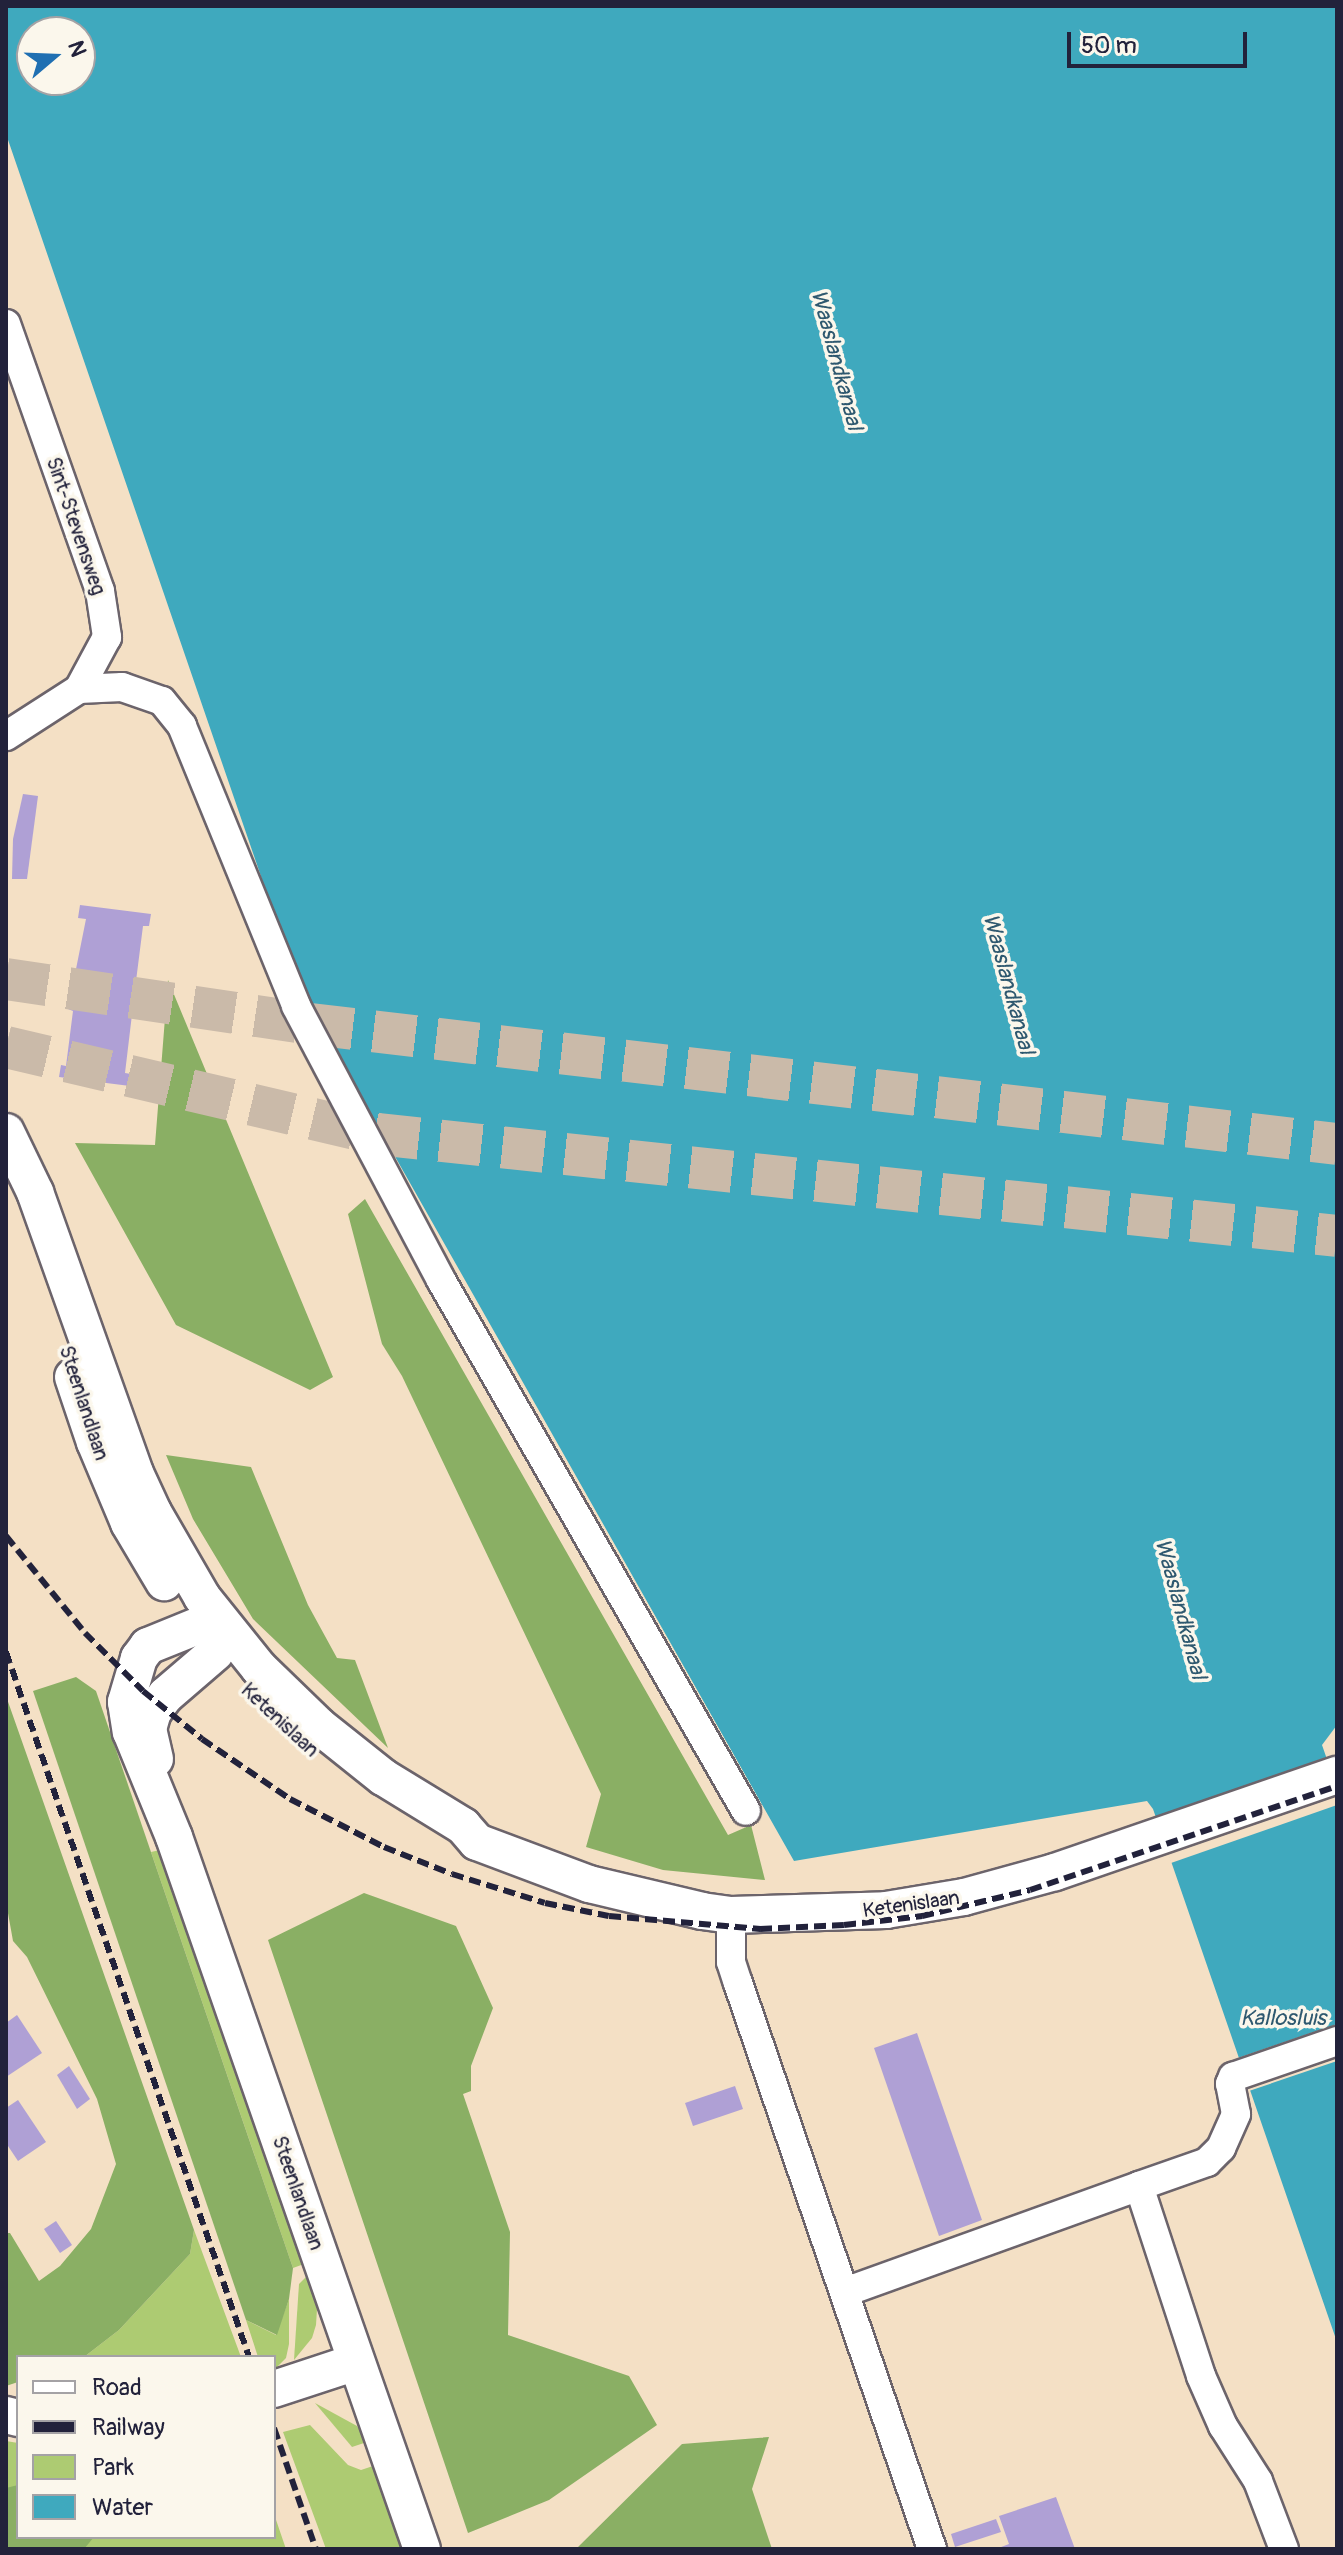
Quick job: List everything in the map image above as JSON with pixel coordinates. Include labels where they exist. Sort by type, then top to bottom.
[{"type":"main road","name":"Steenlandlaan","points":[[11,1146],[35,1192],[135,1473],[216,1635]]},
{"type":"main road","name":"Steenlandlaan","points":[[174,1837],[148,1729],[153,1712],[216,1635]]},
{"type":"main road","name":"Steenlandlaan","points":[[216,1635],[148,1646],[134,1669],[126,1702],[131,1732],[174,1837],[422,2549]]},
{"type":"main road","name":"Ketenislaan","points":[[216,1635],[281,1724],[342,1776],[403,1816],[463,1843],[477,1842],[631,1896],[731,1915],[829,1914],[940,1902],[1055,1872],[1160,1833],[1337,1775]]},
{"type":"main road","points":[[276,2388],[356,2362]]},
{"type":"street","name":"Sint-Stevensweg","points":[[6,324],[100,591],[107,637],[79,689],[6,736]]},
{"type":"street","points":[[79,689],[122,687],[162,701],[182,726],[296,1006],[441,1280],[746,1811]]},
{"type":"street","points":[[731,1915],[731,1962],[932,2549]]},
{"type":"street","points":[[845,2292],[1207,2162],[1221,2148],[1236,2114],[1231,2097],[1233,2077],[1337,2041]]},
{"type":"street","points":[[1139,2186],[1201,2376],[1223,2426],[1258,2481],[1284,2549]]},
{"type":"green space","points":[[168,980],[333,1377],[310,1390],[176,1325],[75,1143],[155,1145]]},
{"type":"green space","points":[[365,1199],[728,1835],[751,1825],[765,1880],[663,1870],[586,1847],[601,1794],[402,1376],[382,1344],[348,1214]]},
{"type":"green space","points":[[166,1455],[251,1467],[308,1605],[337,1658],[355,1660],[388,1748],[253,1619],[193,1519]]},
{"type":"green space","points":[[76,1677],[96,1691],[293,2268],[289,2299],[277,2335],[246,2320],[33,1691]]},
{"type":"green space","points":[[6,1696],[194,2230],[190,2254],[119,2330],[87,2355],[16,2355],[16,2383],[6,2386],[6,2233],[10,2233],[39,2281],[60,2266],[91,2229],[116,2164],[97,2099],[27,1957],[13,1941],[6,1902]]},
{"type":"green space","points":[[160,1850],[304,2264],[293,2268],[151,1852]]},
{"type":"green space","points":[[364,1893],[456,1926],[493,2008],[471,2066],[471,2091],[463,2094],[510,2232],[508,2335],[629,2376],[657,2425],[549,2500],[468,2533],[268,1940]]},
{"type":"green space","points":[[194,2230],[240,2355],[87,2355],[119,2330],[190,2254]]},
{"type":"green space","points":[[308,2275],[317,2309],[316,2325],[312,2338],[294,2360],[299,2284]]},
{"type":"green space","points":[[289,2299],[289,2344],[286,2358],[276,2368],[276,2355],[257,2355],[246,2320],[276,2335]]},
{"type":"green space","points":[[315,2403],[357,2426],[367,2442],[352,2447]]},
{"type":"green space","points":[[310,2425],[348,2465],[361,2470],[376,2465],[405,2549],[326,2549],[283,2432]]},
{"type":"green space","points":[[769,2437],[752,2489],[772,2549],[576,2549],[682,2444]]},
{"type":"green space","points":[[6,2441],[16,2443],[16,2539],[276,2539],[276,2520],[286,2549],[6,2549]]},
{"type":"green space","points":[[16,2486],[16,2539],[92,2539],[84,2549],[11,2549],[6,2545],[6,2488]]},
{"type":"water","points":[[6,6],[1337,6],[1337,1725],[1322,1745],[1337,1788],[1337,2342],[1153,1809],[1147,1801],[794,1861],[299,987],[6,134]]},
{"type":"pier","points":[[1330,1756],[1337,1776],[1337,1805],[1171,1863],[1156,1817]]},
{"type":"pier","points":[[1337,2024],[1337,2061],[1246,2092],[1235,2059]]},
{"type":"building","points":[[23,794],[38,796],[27,879],[12,879],[13,839]]},
{"type":"building","points":[[80,905],[151,914],[149,926],[143,926],[136,981],[125,1073],[131,1074],[130,1086],[59,1077],[61,1065],[66,1066],[73,1011],[68,1009],[86,919],[78,918]]},
{"type":"building","points":[[17,2015],[42,2053],[6,2077],[6,2023]]},
{"type":"building","points":[[917,2033],[982,2220],[939,2236],[874,2048]]},
{"type":"building","points":[[69,2066],[90,2099],[77,2109],[57,2075]]},
{"type":"building","points":[[735,2086],[743,2109],[693,2126],[685,2103]]},
{"type":"building","points":[[18,2100],[46,2142],[18,2161],[6,2143],[6,2108]]},
{"type":"building","points":[[56,2221],[72,2245],[60,2253],[44,2229]]},
{"type":"building","points":[[1056,2497],[1075,2549],[996,2549],[1009,2544],[999,2516]]},
{"type":"building","points":[[996,2519],[1001,2532],[955,2547],[951,2534]]},
{"type":"tunnel","points":[[6,979],[311,1024],[1337,1144]]},
{"type":"tunnel","points":[[6,1047],[377,1134],[1337,1236]]},
{"type":"railway","points":[[6,1536],[85,1633],[143,1691],[202,1739],[290,1799],[384,1847],[452,1874],[545,1903],[609,1916],[760,1929],[844,1925],[922,1916],[1030,1890],[1337,1786]]},
{"type":"railway","points":[[6,1652],[248,2355]]},
{"type":"railway","points":[[276,2434],[316,2549]]},
{"type":"water label","name":"Waaslandkanaal","points":[[836,360]]},
{"type":"water label","name":"Waaslandkanaal","points":[[1008,984]]},
{"type":"water label","name":"Waaslandkanaal","points":[[1180,1609]]},
{"type":"water label","name":"Kallosluis","points":[[1283,2019]]}]
